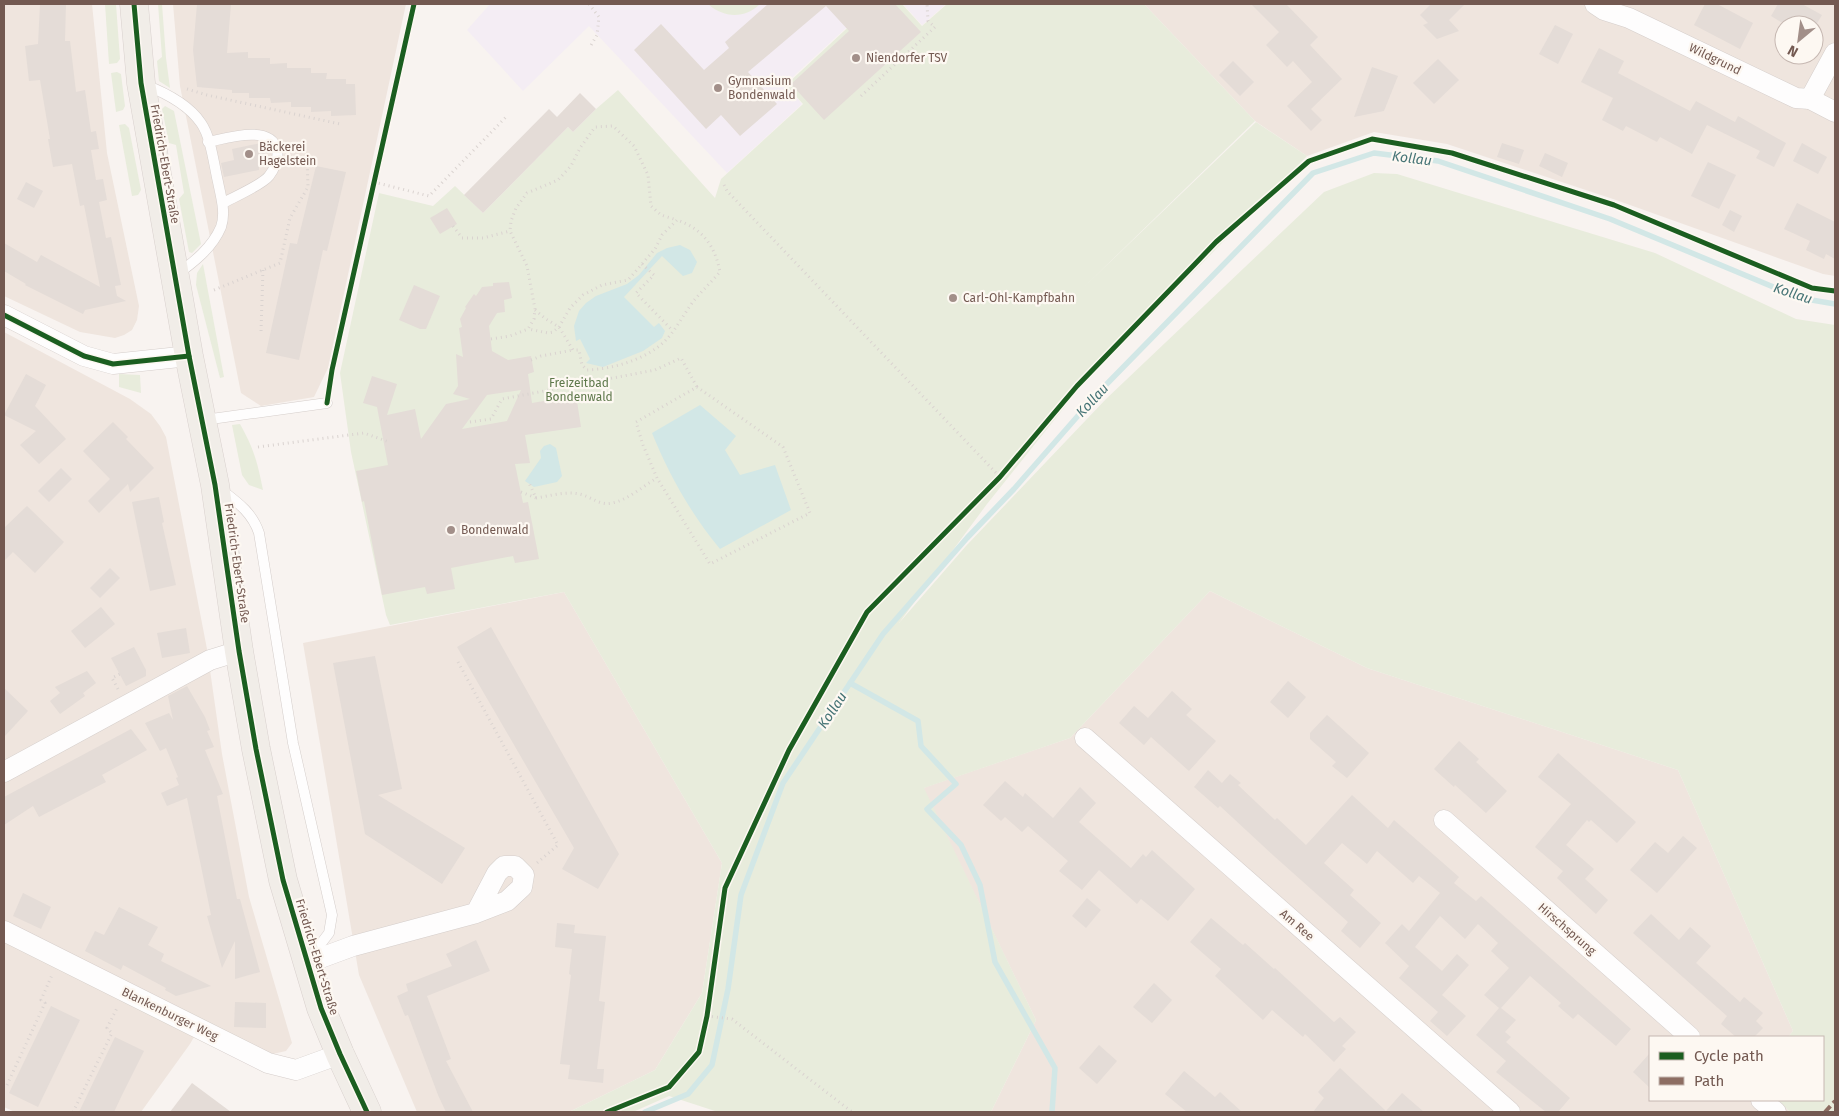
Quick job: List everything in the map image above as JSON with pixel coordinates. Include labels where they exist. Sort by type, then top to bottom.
[{"type":"main road","name":"Friedrich-Ebert-Straße","points":[[134,4],[141,84],[189,356],[216,485],[239,651],[256,749],[283,880],[321,1008],[367,1112]]},
{"type":"street","name":"Wildgrund","points":[[1595,4],[1604,10],[1629,18],[1796,98],[1810,100],[1835,112]]},
{"type":"street","points":[[1810,100],[1835,53]]},
{"type":"street","points":[[4,315],[84,356],[113,364],[189,356]]},
{"type":"street","points":[[4,772],[210,660],[239,651]]},
{"type":"street","name":"Am Ree","points":[[1085,738],[1510,1112]]},
{"type":"street","name":"Hirschsprung","points":[[1444,820],[1689,1036]]},
{"type":"street","points":[[476,913],[497,873],[504,866],[515,866],[524,875]]},
{"type":"street","name":"Friedrich-Ebert-Straße","points":[[307,963],[353,946],[476,913],[507,901],[522,887],[524,875]]},
{"type":"street","name":"Blankenburger Weg","points":[[4,931],[268,1062],[296,1070],[340,1054]]},
{"type":"street","points":[[1762,1101],[1776,1112]]},
{"type":"lane","points":[[141,84],[162,91],[176,100],[191,111],[202,124],[222,203],[223,217],[215,237],[199,257],[175,275]]},
{"type":"lane","points":[[208,142],[256,134],[268,137],[275,142],[278,153],[269,176],[222,203]]},
{"type":"lane","points":[[202,420],[327,402]]},
{"type":"lane","points":[[216,485],[248,511],[259,533],[293,743],[332,915],[329,933],[307,963]]},
{"type":"path","points":[[327,402],[332,370],[414,4]]},
{"type":"path","points":[[589,4],[599,17],[597,35],[590,47]]},
{"type":"path","points":[[861,96],[935,28],[928,21],[927,4]]},
{"type":"path","points":[[182,88],[340,124]]},
{"type":"path","points":[[374,182],[429,196],[507,116]]},
{"type":"path","points":[[528,329],[534,319],[535,309],[527,266],[510,232],[511,221],[516,208],[527,194],[558,180],[571,166],[580,148],[595,127],[612,126],[634,146],[648,175],[651,206],[661,215],[685,223],[704,235],[716,256],[720,272],[696,298],[664,341],[634,360],[602,369],[587,370],[582,365],[579,350],[541,356],[531,360]]},
{"type":"path","points":[[214,290],[280,263],[290,218],[308,187],[307,156]]},
{"type":"path","points":[[724,185],[727,191],[1000,477]]},
{"type":"path","points":[[492,340],[528,329],[548,333],[553,332],[559,327],[570,308],[583,295],[602,285],[628,280],[644,265],[662,235],[677,220]]},
{"type":"path","points":[[453,226],[462,238],[483,238],[510,232]]},
{"type":"path","points":[[644,265],[654,275],[636,293],[673,330]]},
{"type":"path","points":[[261,331],[263,269]]},
{"type":"path","points":[[535,309],[559,327],[573,350]]},
{"type":"path","points":[[470,422],[491,418],[502,400],[655,370],[682,358],[697,387],[783,447],[810,513],[710,564],[657,478],[642,445],[636,422],[697,387]]},
{"type":"path","points":[[258,447],[364,433],[389,442]]},
{"type":"path","points":[[521,492],[536,498],[560,494],[580,494],[597,502],[612,503],[625,498],[657,478]]},
{"type":"path","points":[[529,483],[536,498]]},
{"type":"path","points":[[458,662],[558,845],[524,875]]},
{"type":"path","points":[[7,1085],[45,1003],[41,1000],[59,959]]},
{"type":"path","points":[[73,1112],[112,1033],[107,1028],[125,992]]},
{"type":"path","points":[[707,1016],[732,1019],[852,1112]]},
{"type":"shaded area","points":[[4,4],[92,4],[107,153],[139,306],[137,320],[132,330],[124,335],[115,338],[80,332],[4,296]]},
{"type":"shaded area","points":[[173,4],[406,4],[328,368],[314,397],[261,406],[241,393],[180,86]]},
{"type":"shaded area","name":"Gymnasium Bondenwald","points":[[490,4],[872,4],[785,84],[802,104],[727,173],[589,26],[523,91],[467,30]]},
{"type":"shaded area","points":[[903,4],[946,4],[922,25]]},
{"type":"shaded area","points":[[1144,4],[1835,4],[1835,276],[1823,274],[1616,200],[1447,144],[1374,132],[1307,156],[1255,121]]},
{"type":"shaded area","points":[[680,245],[690,250],[697,262],[692,273],[683,276],[662,256],[624,297],[654,327],[659,323],[665,331],[662,338],[643,351],[603,367],[586,363],[590,359],[580,339],[576,341],[574,326],[579,311],[596,296],[627,284],[639,275],[657,253]]},
{"type":"shaded area","points":[[4,332],[130,399],[151,414],[166,437],[207,649],[222,754],[249,897],[292,1043],[286,1051],[268,1055],[203,1021],[190,1044],[141,1112],[15,1112],[4,1107]]},
{"type":"shaded area","points":[[700,405],[736,436],[725,450],[740,475],[775,465],[791,510],[720,549],[682,494],[652,433]]},
{"type":"shaded area","points":[[550,444],[556,448],[562,476],[557,482],[534,487],[525,481],[541,458],[540,451],[544,446]]},
{"type":"shaded area","points":[[1210,591],[1367,668],[1678,770],[1793,1031],[1789,1036],[1649,1036],[1649,1101],[1779,1101],[1790,1112],[991,1112],[1036,1020],[923,788],[1070,738]]},
{"type":"shaded area","points":[[564,592],[722,863],[702,993],[655,1070],[569,1112],[417,1112],[359,975],[303,643]]},
{"type":"green space","points":[[105,4],[116,4],[120,59],[117,63],[109,64]]},
{"type":"green space","points":[[158,4],[162,4],[170,88],[159,81],[157,61],[162,57]]},
{"type":"green space","points":[[708,4],[760,4],[748,12],[734,15],[720,12]]},
{"type":"green space","name":"Freizeitbad Bondenwald","points":[[873,4],[902,4],[922,26],[947,4],[1144,4],[1255,121],[1084,287],[1256,122],[1307,156],[1079,389],[987,504],[899,623],[966,546],[1106,399],[1324,192],[1374,173],[1397,174],[1655,253],[1796,319],[1835,325],[1834,1112],[1790,1112],[1779,1101],[1824,1101],[1824,1036],[1789,1036],[1793,1031],[1678,770],[1367,668],[1210,591],[1070,738],[924,788],[1036,1020],[991,1112],[718,1112],[669,1096],[633,1112],[569,1112],[655,1070],[702,993],[722,863],[564,592],[390,625],[386,615],[351,452],[340,373],[379,193],[433,206],[455,186],[483,213],[568,127],[573,132],[618,90],[715,198],[721,179],[803,104],[786,85]]},
{"type":"green space","points":[[117,72],[121,74],[125,106],[123,110],[116,112],[111,73]]},
{"type":"green space","points":[[165,106],[174,111],[201,244],[192,253],[189,252],[179,199],[184,193],[176,145],[169,143],[162,109]]},
{"type":"green space","points":[[125,124],[129,128],[141,190],[138,195],[132,196],[119,125]]},
{"type":"green space","points":[[203,264],[224,377],[220,378],[196,285],[197,273]]},
{"type":"green space","points":[[119,374],[140,375],[141,393],[119,387]]},
{"type":"green space","points":[[240,424],[249,441],[263,490],[249,485],[242,475],[232,425]]},
{"type":"building","points":[[40,4],[66,4],[65,41],[70,41],[76,92],[85,90],[91,132],[96,131],[99,149],[91,150],[96,180],[103,179],[107,200],[99,202],[106,238],[111,237],[121,285],[115,286],[117,296],[126,301],[85,310],[83,314],[25,285],[4,271],[4,243],[37,262],[41,255],[100,287],[84,205],[80,206],[72,164],[53,167],[40,80],[29,81],[25,46],[38,44]]},
{"type":"building","points":[[197,4],[231,4],[227,53],[248,52],[248,58],[270,58],[270,64],[287,63],[287,68],[311,68],[311,73],[327,73],[326,79],[346,79],[346,84],[355,84],[356,115],[331,116],[331,111],[311,112],[311,107],[291,107],[291,102],[271,103],[270,98],[249,98],[249,93],[232,93],[232,90],[197,87],[193,50]]},
{"type":"building","points":[[768,4],[895,4],[921,32],[824,120],[791,84],[849,31],[826,6],[748,72],[777,104],[740,136],[721,115],[706,129],[634,50],[661,24],[704,70],[729,48],[725,42]]},
{"type":"building","points":[[1251,4],[1286,4],[1318,37],[1310,45],[1342,79],[1311,109],[1322,120],[1311,131],[1287,106],[1312,82],[1293,61],[1287,67],[1266,45],[1279,32]]},
{"type":"building","points":[[1431,4],[1465,4],[1449,20],[1459,31],[1437,39],[1423,25],[1428,23],[1420,15]]},
{"type":"building","points":[[1705,4],[1717,4],[1753,23],[1740,49],[1694,25]]},
{"type":"building","points":[[1778,4],[1802,4],[1822,15],[1774,15],[1774,18],[1771,16]]},
{"type":"building","points":[[1555,25],[1573,34],[1558,64],[1539,54]]},
{"type":"building","points":[[1599,48],[1624,61],[1618,73],[1690,111],[1696,101],[1735,122],[1738,116],[1786,143],[1774,167],[1756,158],[1760,151],[1707,125],[1692,154],[1660,137],[1657,142],[1626,126],[1623,131],[1602,120],[1613,98],[1581,82]]},
{"type":"building","points":[[1438,59],[1459,80],[1434,104],[1413,83]]},
{"type":"building","points":[[1233,61],[1254,82],[1240,96],[1219,75]]},
{"type":"building","points":[[1372,67],[1398,76],[1384,111],[1354,117]]},
{"type":"building","points":[[580,93],[596,109],[573,132],[568,127],[483,213],[464,195],[549,109],[557,117]]},
{"type":"building","name":"Bäckerei Hagelstein","points":[[263,143],[267,166],[259,167],[259,170],[224,177],[221,163],[234,160],[232,149]]},
{"type":"building","points":[[1502,143],[1524,150],[1519,164],[1497,157]]},
{"type":"building","points":[[1802,143],[1827,157],[1818,174],[1793,161]]},
{"type":"building","points":[[1545,153],[1568,163],[1562,177],[1539,166]]},
{"type":"building","points":[[1708,162],[1736,175],[1719,209],[1691,196]]},
{"type":"building","points":[[316,166],[346,172],[327,251],[323,250],[299,360],[266,353],[290,243],[297,244]]},
{"type":"building","points":[[26,182],[43,191],[34,208],[17,199]]},
{"type":"building","points":[[1797,203],[1835,222],[1835,259],[1826,254],[1824,259],[1806,250],[1810,241],[1784,229]]},
{"type":"building","points":[[447,208],[457,224],[440,234],[430,218]]},
{"type":"building","points":[[1730,210],[1742,216],[1734,232],[1722,225]]},
{"type":"building","name":"Bondenwald","points":[[509,282],[512,298],[504,300],[505,312],[497,313],[489,326],[492,351],[508,360],[531,356],[534,372],[528,374],[532,403],[567,397],[570,402],[577,401],[581,427],[525,435],[530,463],[515,464],[523,503],[528,502],[539,559],[515,563],[513,556],[451,568],[455,589],[427,594],[425,587],[382,595],[364,501],[362,502],[356,471],[388,465],[377,407],[363,403],[372,376],[397,384],[387,415],[415,409],[421,439],[446,404],[470,399],[453,394],[458,386],[456,354],[463,357],[459,328],[462,327],[460,319],[465,307],[474,294],[476,296],[482,287],[493,286],[493,283]],"holes":[[[521,390],[507,421],[462,429],[487,395]]]},
{"type":"building","points":[[414,285],[440,296],[426,329],[420,329],[399,320]]},
{"type":"building","points":[[26,374],[46,385],[35,406],[66,439],[39,464],[20,445],[36,431],[4,415]]},
{"type":"building","points":[[113,422],[128,437],[126,439],[154,468],[130,492],[128,484],[99,513],[88,501],[110,479],[83,451]]},
{"type":"building","points":[[61,468],[72,479],[49,502],[38,491]]},
{"type":"building","points":[[159,497],[164,522],[162,523],[176,585],[150,591],[132,502]]},
{"type":"building","points":[[27,506],[64,542],[35,573],[13,552],[4,561],[4,528]]},
{"type":"building","points":[[110,568],[120,578],[100,598],[90,588]]},
{"type":"building","points":[[101,607],[115,624],[85,648],[71,631]]},
{"type":"building","points":[[491,627],[619,854],[598,889],[562,869],[574,848],[457,647]]},
{"type":"building","points":[[186,628],[190,653],[162,658],[157,633]]},
{"type":"building","points":[[134,647],[146,670],[146,676],[126,686],[111,658]]},
{"type":"building","points":[[375,656],[402,789],[378,795],[465,848],[442,884],[365,834],[333,663]]},
{"type":"building","points":[[87,671],[96,683],[83,693],[85,696],[60,714],[50,701],[60,693],[55,687]]},
{"type":"building","points":[[1288,681],[1306,697],[1288,718],[1270,702]]},
{"type":"building","points":[[187,686],[205,717],[210,730],[207,731],[214,747],[205,750],[223,794],[217,796],[237,899],[240,899],[260,972],[235,979],[235,941],[222,968],[207,916],[211,915],[187,798],[167,806],[161,793],[179,785],[176,778],[178,777],[166,748],[160,751],[145,723],[169,713],[173,720],[168,696]]},
{"type":"building","points":[[4,688],[28,711],[4,737]]},
{"type":"building","points":[[1172,691],[1192,709],[1186,715],[1216,741],[1189,771],[1151,737],[1144,745],[1119,723],[1134,706],[1148,718]]},
{"type":"building","points":[[1327,715],[1369,753],[1347,778],[1332,766],[1336,762],[1310,739],[1310,733]]},
{"type":"building","points":[[131,729],[147,750],[102,775],[106,782],[39,817],[33,806],[4,825],[4,797]]},
{"type":"building","points":[[1459,741],[1479,759],[1476,762],[1507,791],[1486,813],[1434,769]]},
{"type":"building","points":[[1558,753],[1636,822],[1617,843],[1591,820],[1589,822],[1587,820],[1566,845],[1594,869],[1585,879],[1608,900],[1596,914],[1557,878],[1563,871],[1535,847],[1571,804],[1538,777]]},
{"type":"building","points":[[1208,770],[1222,783],[1230,774],[1241,783],[1238,785],[1275,820],[1277,818],[1306,845],[1352,795],[1388,828],[1394,820],[1459,877],[1454,883],[1476,901],[1481,896],[1631,1029],[1616,1046],[1578,1014],[1573,1019],[1558,1006],[1561,1003],[1530,976],[1501,1008],[1516,1020],[1505,1032],[1511,1037],[1506,1042],[1570,1098],[1558,1112],[1546,1112],[1496,1072],[1506,1061],[1476,1035],[1499,1008],[1484,995],[1509,968],[1491,951],[1498,943],[1478,924],[1465,939],[1440,916],[1415,947],[1442,971],[1457,954],[1469,965],[1442,995],[1466,1016],[1447,1036],[1430,1021],[1438,1012],[1399,978],[1409,966],[1385,943],[1402,924],[1409,931],[1440,893],[1419,876],[1413,883],[1377,851],[1367,864],[1342,843],[1324,863],[1354,890],[1350,895],[1381,923],[1360,948],[1341,931],[1348,922],[1220,806],[1218,808],[1194,787]]},
{"type":"building","points":[[1005,781],[1023,797],[1025,793],[1053,818],[1080,787],[1096,803],[1079,822],[1131,868],[1143,854],[1146,857],[1152,850],[1195,889],[1168,921],[1141,899],[1137,904],[1099,870],[1082,890],[1059,871],[1068,861],[1028,826],[1022,832],[1005,817],[1001,821],[983,805]]},
{"type":"building","points":[[1683,836],[1697,848],[1657,893],[1630,870],[1655,842],[1668,853]]},
{"type":"building","points":[[23,893],[51,907],[41,929],[13,916]]},
{"type":"building","points":[[1087,898],[1101,910],[1086,928],[1072,916]]},
{"type":"building","points":[[119,907],[158,927],[148,945],[164,954],[161,961],[211,986],[176,996],[165,990],[166,988],[123,965],[121,970],[85,951],[95,931],[104,935]]},
{"type":"building","points":[[1651,914],[1679,940],[1690,927],[1711,946],[1696,963],[1740,1002],[1744,997],[1763,1013],[1756,1021],[1763,1028],[1755,1036],[1735,1036],[1721,1024],[1727,1016],[1633,933]]},
{"type":"building","points":[[1211,918],[1243,945],[1245,943],[1275,968],[1334,1022],[1340,1017],[1356,1032],[1342,1046],[1346,1049],[1334,1062],[1305,1034],[1303,1037],[1272,1010],[1263,1020],[1215,976],[1221,969],[1190,942]]},
{"type":"building","points":[[557,923],[575,925],[574,933],[606,936],[599,1001],[605,1002],[597,1069],[604,1069],[603,1083],[568,1079],[570,1065],[560,1064],[571,975],[569,974],[572,949],[555,947]]},
{"type":"building","points":[[476,940],[490,971],[427,996],[451,1059],[446,1061],[473,1112],[446,1112],[408,1015],[405,1016],[397,996],[408,991],[406,984],[452,966],[446,954]]},
{"type":"building","points":[[1154,983],[1172,1000],[1152,1023],[1133,1007]]},
{"type":"building","points":[[235,1002],[266,1003],[266,1028],[234,1027]]},
{"type":"building","points":[[51,1006],[80,1020],[38,1107],[9,1093]]},
{"type":"building","points":[[115,1037],[144,1051],[114,1112],[79,1112]]},
{"type":"building","points":[[1099,1045],[1117,1061],[1097,1084],[1079,1068]]},
{"type":"building","points":[[1649,1054],[1649,1087],[1633,1072]]},
{"type":"building","points":[[1340,1068],[1386,1111],[1402,1093],[1424,1112],[1313,1112],[1324,1098],[1318,1092]]},
{"type":"building","points":[[1184,1071],[1215,1097],[1220,1092],[1242,1112],[1187,1112],[1165,1094]]},
{"type":"building","points":[[192,1083],[231,1112],[170,1112]]},
{"type":"waterway","name":"Kollau","points":[[645,1112],[688,1094],[712,1065],[728,989],[741,895],[783,783],[883,634],[1097,394],[1313,173],[1374,153],[1438,161],[1610,219],[1800,298],[1835,304]]},
{"type":"waterway","points":[[850,683],[918,721],[921,746],[956,784],[927,809],[961,845],[980,885],[995,962],[1055,1068],[1052,1112]]},
{"type":"marked path","points":[[1825,1112],[1835,1101]]},
{"type":"cycle path","points":[[134,4],[141,83],[189,356],[215,485],[239,651],[256,749],[283,880],[321,1008],[367,1112]]},
{"type":"cycle path","points":[[327,403],[332,370],[414,4]]},
{"type":"cycle path","points":[[607,1112],[669,1087],[699,1052],[707,1016],[725,888],[789,750],[867,612],[1000,477],[1077,386],[1216,242],[1309,161],[1372,139],[1452,153],[1614,205],[1812,288],[1835,291]]},
{"type":"cycle path","points":[[4,315],[84,356],[113,364],[189,356]]},
{"type":"place","name":"Niendorfer TSV","points":[[856,58]]},
{"type":"place","name":"Gymnasium Bondenwald","points":[[718,88]]},
{"type":"place","name":"Bäckerei Hagelstein","points":[[249,154]]},
{"type":"place","name":"Carl-Ohl-Kampfbahn","points":[[953,298]]},
{"type":"place","name":"Bondenwald","points":[[451,530]]}]
